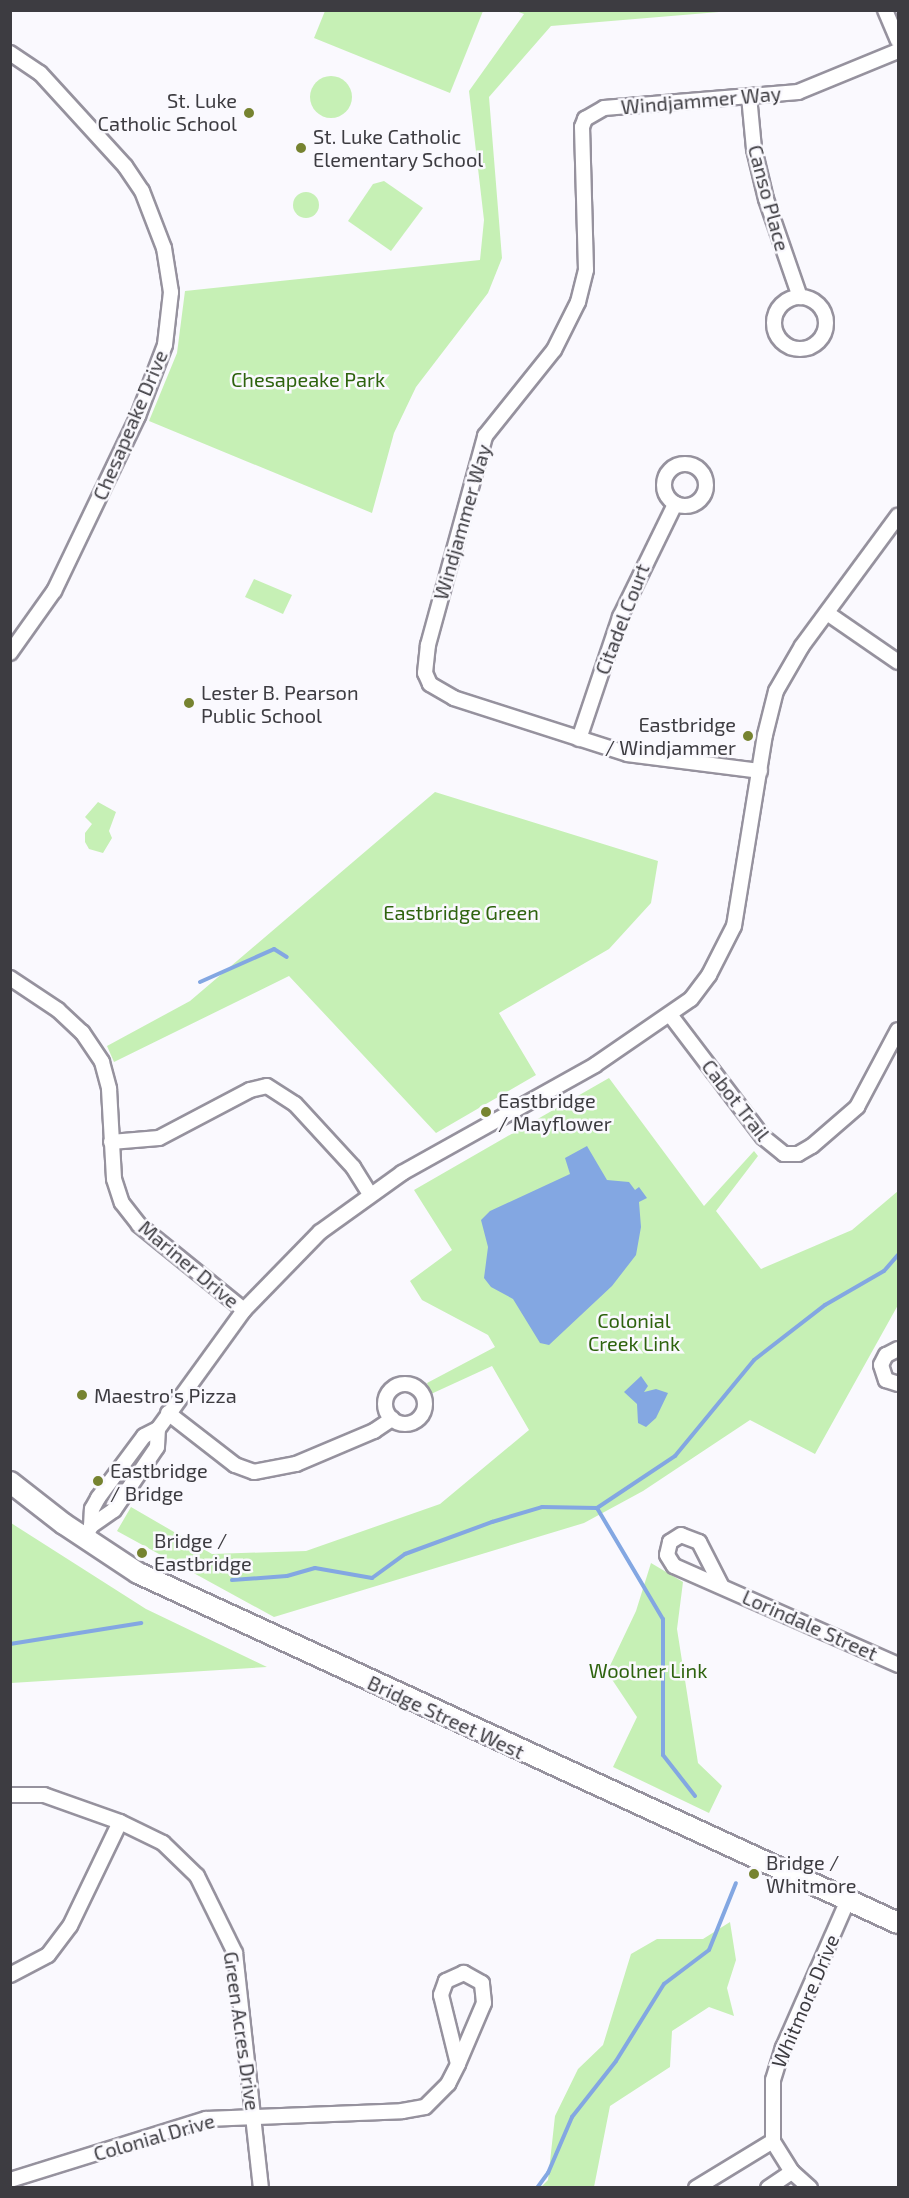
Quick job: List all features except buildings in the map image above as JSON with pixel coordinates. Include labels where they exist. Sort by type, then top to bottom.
[{"type":"main road","name":"Bridge Street West","points":[[10,1482],[88,1532],[138,1573],[898,1923]]},
{"type":"street","points":[[885,10],[898,40]]},
{"type":"street","name":"Windjammer Way","points":[[760,771],[628,754],[454,698],[430,684],[425,673],[428,645],[473,470],[485,436],[554,350],[578,302],[586,270],[582,128],[585,119],[604,108],[749,96],[814,87],[898,51]]},
{"type":"street","name":"Chesapeake Drive","points":[[10,53],[40,73],[125,166],[142,191],[164,248],[171,292],[165,345],[134,425],[54,591],[10,653]]},
{"type":"street","name":"Canso Place","points":[[749,96],[761,179],[800,297]]},
{"type":"street","name":"Citadel Court","points":[[579,739],[620,617],[675,504]]},
{"type":"street","points":[[88,1532],[114,1509],[157,1447],[158,1429],[168,1413],[244,1310],[320,1232],[370,1194],[671,1016],[691,999],[710,975],[734,926],[776,691],[827,613],[898,516]]},
{"type":"street","points":[[827,613],[898,662]]},
{"type":"street","name":"Mariner Drive","points":[[10,978],[58,1010],[82,1032],[102,1062],[109,1089],[114,1179],[122,1203],[139,1225],[244,1310]]},
{"type":"street","name":"Cabot Trail","points":[[671,1016],[764,1137],[784,1154],[798,1154],[812,1146],[857,1107],[898,1030]]},
{"type":"street","points":[[111,1142],[159,1138],[250,1090],[267,1086],[295,1104],[353,1167],[370,1194]]},
{"type":"street","points":[[898,1350],[885,1355],[881,1365],[886,1380],[898,1384]]},
{"type":"street","points":[[168,1413],[235,1465],[254,1472],[296,1464],[374,1431],[392,1419]]},
{"type":"street","points":[[88,1532],[92,1509],[98,1498],[144,1436],[158,1429]]},
{"type":"street","name":"Lorindale Street","points":[[721,1585],[898,1665]]},
{"type":"street","name":"Green Acres Drive","points":[[10,1795],[44,1795],[120,1822],[163,1843],[197,1876],[235,1953],[261,2187]]},
{"type":"street","points":[[10,1975],[48,1955],[70,1926],[120,1822]]},
{"type":"street","name":"Whitmore Drive","points":[[773,2141],[773,2080],[779,2059],[848,1900]]},
{"type":"street","name":"Colonial Drive","points":[[10,2180],[206,2119],[253,2115],[415,2110],[425,2107],[442,2092],[458,2064],[486,1995],[479,1980],[464,1973],[446,1982],[441,1995],[458,2064]]},
{"type":"street","points":[[696,2187],[773,2141],[792,2172],[810,2187]]},
{"type":"street","points":[[768,2187],[792,2172]]},
{"type":"green space","points":[[325,11],[483,11],[450,93],[314,38]]},
{"type":"green space","name":"Chesapeake Park","points":[[516,11],[731,11],[551,26],[489,97],[502,258],[488,293],[416,387],[394,433],[372,513],[149,421],[177,353],[185,291],[480,260],[484,220],[469,91],[524,14]]},
{"type":"green space","points":[[331,76],[339,77],[346,82],[351,89],[351,105],[346,112],[339,117],[331,118],[323,117],[316,112],[311,105],[310,97],[311,89],[316,82],[323,77]]},
{"type":"green space","points":[[384,181],[423,208],[391,251],[348,221],[373,184]]},
{"type":"green space","points":[[306,192],[315,196],[319,205],[315,214],[306,218],[297,214],[293,205],[297,196]]},
{"type":"green space","points":[[254,579],[292,595],[283,614],[245,597]]},
{"type":"green space","name":"Eastbridge Green","points":[[435,792],[658,861],[651,903],[609,949],[499,1013],[536,1075],[436,1133],[289,976],[114,1062],[107,1046],[190,1001]]},
{"type":"green space","points":[[98,802],[116,812],[109,831],[112,838],[103,853],[89,849],[85,842],[85,833],[92,824],[85,817]]},
{"type":"green space","name":"Colonial Creek Link","points":[[609,1078],[704,1206],[754,1151],[758,1156],[716,1211],[761,1269],[852,1230],[898,1191],[898,1305],[815,1454],[750,1420],[643,1491],[584,1523],[274,1617],[117,1531],[131,1507],[212,1554],[306,1551],[440,1504],[529,1430],[492,1366],[431,1394],[427,1383],[495,1347],[488,1335],[422,1300],[410,1281],[452,1250],[414,1190]]},
{"type":"green space","points":[[11,1523],[146,1609],[267,1667],[11,1683]]},
{"type":"green space","name":"Woolner Link","points":[[651,1563],[683,1582],[677,1629],[698,1763],[722,1786],[709,1813],[613,1767],[637,1717],[607,1672],[636,1611]]},
{"type":"green space","points":[[730,1922],[736,1960],[727,1988],[734,2016],[709,2007],[672,2031],[670,2067],[610,2106],[594,2187],[541,2187],[548,2180],[555,2116],[578,2069],[603,2045],[631,1954],[657,1939],[703,1939]]},
{"type":"water","points":[[587,1146],[607,1180],[629,1182],[635,1190],[639,1187],[647,1198],[639,1202],[641,1227],[636,1255],[612,1286],[549,1345],[540,1343],[513,1299],[491,1287],[484,1278],[488,1247],[481,1220],[490,1211],[570,1174],[565,1158]]},
{"type":"water","points":[[641,1376],[648,1386],[644,1392],[656,1389],[668,1393],[656,1418],[646,1427],[638,1423],[637,1404],[624,1392]]},
{"type":"waterway","points":[[200,982],[274,949],[287,957]]},
{"type":"waterway","points":[[232,1580],[287,1576],[315,1568],[372,1578],[405,1554],[492,1522],[542,1507],[597,1508],[675,1456],[754,1360],[825,1305],[884,1271],[898,1255]]},
{"type":"waterway","points":[[597,1508],[663,1619],[663,1755],[695,1796]]},
{"type":"waterway","points":[[10,1644],[141,1623]]},
{"type":"waterway","points":[[537,2188],[548,2173],[572,2117],[616,2061],[664,1984],[709,1950],[736,1883]]},
{"type":"place","name":"St. Luke Catholic School","points":[[249,113]]},
{"type":"place","name":"St. Luke Catholic Elementary School","points":[[301,148]]},
{"type":"place","name":"Lester B. Pearson Public School","points":[[189,703]]},
{"type":"place","name":"Eastbridge / Windjammer","points":[[748,736]]},
{"type":"place","name":"Eastbridge / Mayflower","points":[[486,1112]]},
{"type":"place","name":"Maestro's Pizza","points":[[82,1395]]},
{"type":"place","name":"Eastbridge / Bridge","points":[[98,1481]]},
{"type":"place","name":"Bridge / Eastbridge","points":[[142,1553]]},
{"type":"place","name":"Bridge / Whitmore","points":[[754,1874]]}]
